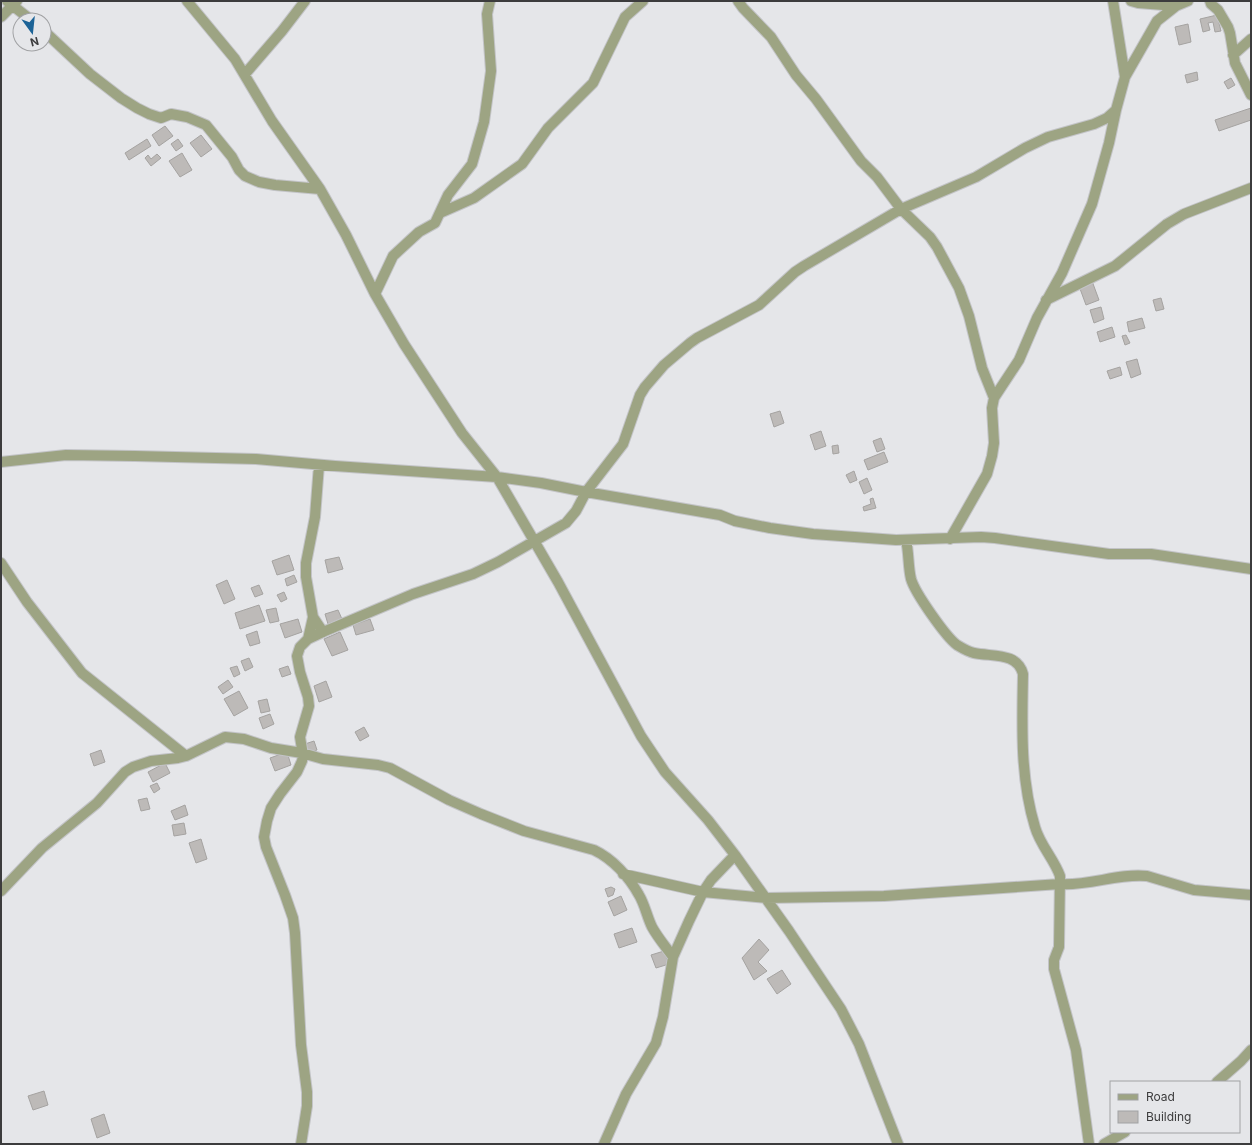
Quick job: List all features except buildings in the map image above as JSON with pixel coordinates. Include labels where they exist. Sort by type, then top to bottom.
[{"type":"street","points":[[187,1],[235,59],[272,121],[320,189],[346,235],[375,294],[404,344],[462,433],[497,477],[558,582],[641,736],[665,772],[708,820],[735,855],[841,1009],[851,1027],[898,1144]]},
{"type":"street","points":[[245,74],[282,31],[304,1]]},
{"type":"street","points":[[375,294],[393,256],[419,232],[435,223],[448,195],[472,164],[484,122],[491,71],[486,14],[490,1]]},
{"type":"street","points":[[440,213],[474,198],[522,164],[548,128],[593,83],[625,17],[643,1]]},
{"type":"street","points":[[738,1],[771,37],[796,76],[816,99],[861,161],[886,186],[902,209],[930,237],[959,288],[969,316],[982,368],[994,398]]},
{"type":"street","points":[[1113,1],[1125,77]]},
{"type":"street","points":[[1131,1],[1138,3],[1176,6]]},
{"type":"street","points":[[950,539],[987,474],[994,443],[992,408],[994,398],[1019,360],[1046,300],[1062,273],[1092,204],[1125,77],[1157,21],[1176,6],[1188,1]]},
{"type":"street","points":[[1210,1],[1211,4],[1218,10],[1228,28],[1235,63],[1251,95]]},
{"type":"street","points":[[1,17],[12,2],[23,12]]},
{"type":"street","points":[[52,38],[90,74],[121,98],[137,108],[161,118],[171,114],[187,117],[206,125],[232,157],[239,170],[245,176],[259,182],[275,185],[320,189]]},
{"type":"street","points":[[1233,55],[1251,39]]},
{"type":"street","points":[[301,1144],[307,1106],[307,1092],[300,1038],[296,932],[293,918],[266,847],[264,837],[271,808],[297,772],[302,762],[300,737],[309,706],[297,656],[300,647],[308,639],[413,594],[473,574],[498,562],[566,523],[576,511],[586,492],[623,444],[640,395],[645,387],[664,365],[697,338],[759,305],[795,272],[902,209],[976,177],[1025,148],[1048,137],[1094,124],[1107,118],[1116,110]]},
{"type":"street","points":[[1046,300],[1115,266],[1167,224],[1184,214],[1251,188]]},
{"type":"street","points":[[1,462],[66,455],[252,458],[319,465],[497,477],[541,483],[720,515],[741,522],[790,531],[906,540],[981,537],[995,538],[1109,554],[1151,554],[1251,569]]},
{"type":"street","points":[[308,639],[312,617],[306,577],[306,563],[315,517],[319,465]]},
{"type":"street","points":[[906,540],[910,574],[916,590],[946,635],[957,645],[972,652],[1008,657],[1017,662],[1023,674],[1023,762],[1032,818],[1038,836],[1057,868],[1060,884],[1059,947],[1054,960],[1054,969],[1076,1050],[1089,1144]]},
{"type":"street","points":[[1,563],[27,602],[82,673],[186,756]]},
{"type":"street","points":[[312,617],[323,632]]},
{"type":"street","points":[[1,890],[42,848],[97,803],[125,772],[133,767],[151,761],[186,756],[225,737],[231,737],[244,739],[271,748],[302,753],[323,759],[378,765],[390,768],[449,800],[487,817],[524,831],[594,850],[611,860],[640,896],[651,926],[673,957]]},
{"type":"street","points":[[604,1144],[626,1094],[656,1043],[663,1017],[669,973],[673,957],[703,892],[711,880],[735,855]]},
{"type":"street","points":[[623,874],[703,892],[766,898],[884,896],[1079,884],[1128,875],[1147,876],[1204,892],[1251,895]]},
{"type":"street","points":[[1218,1081],[1251,1050]]},
{"type":"street","points":[[1104,1144],[1123,1133]]}]
